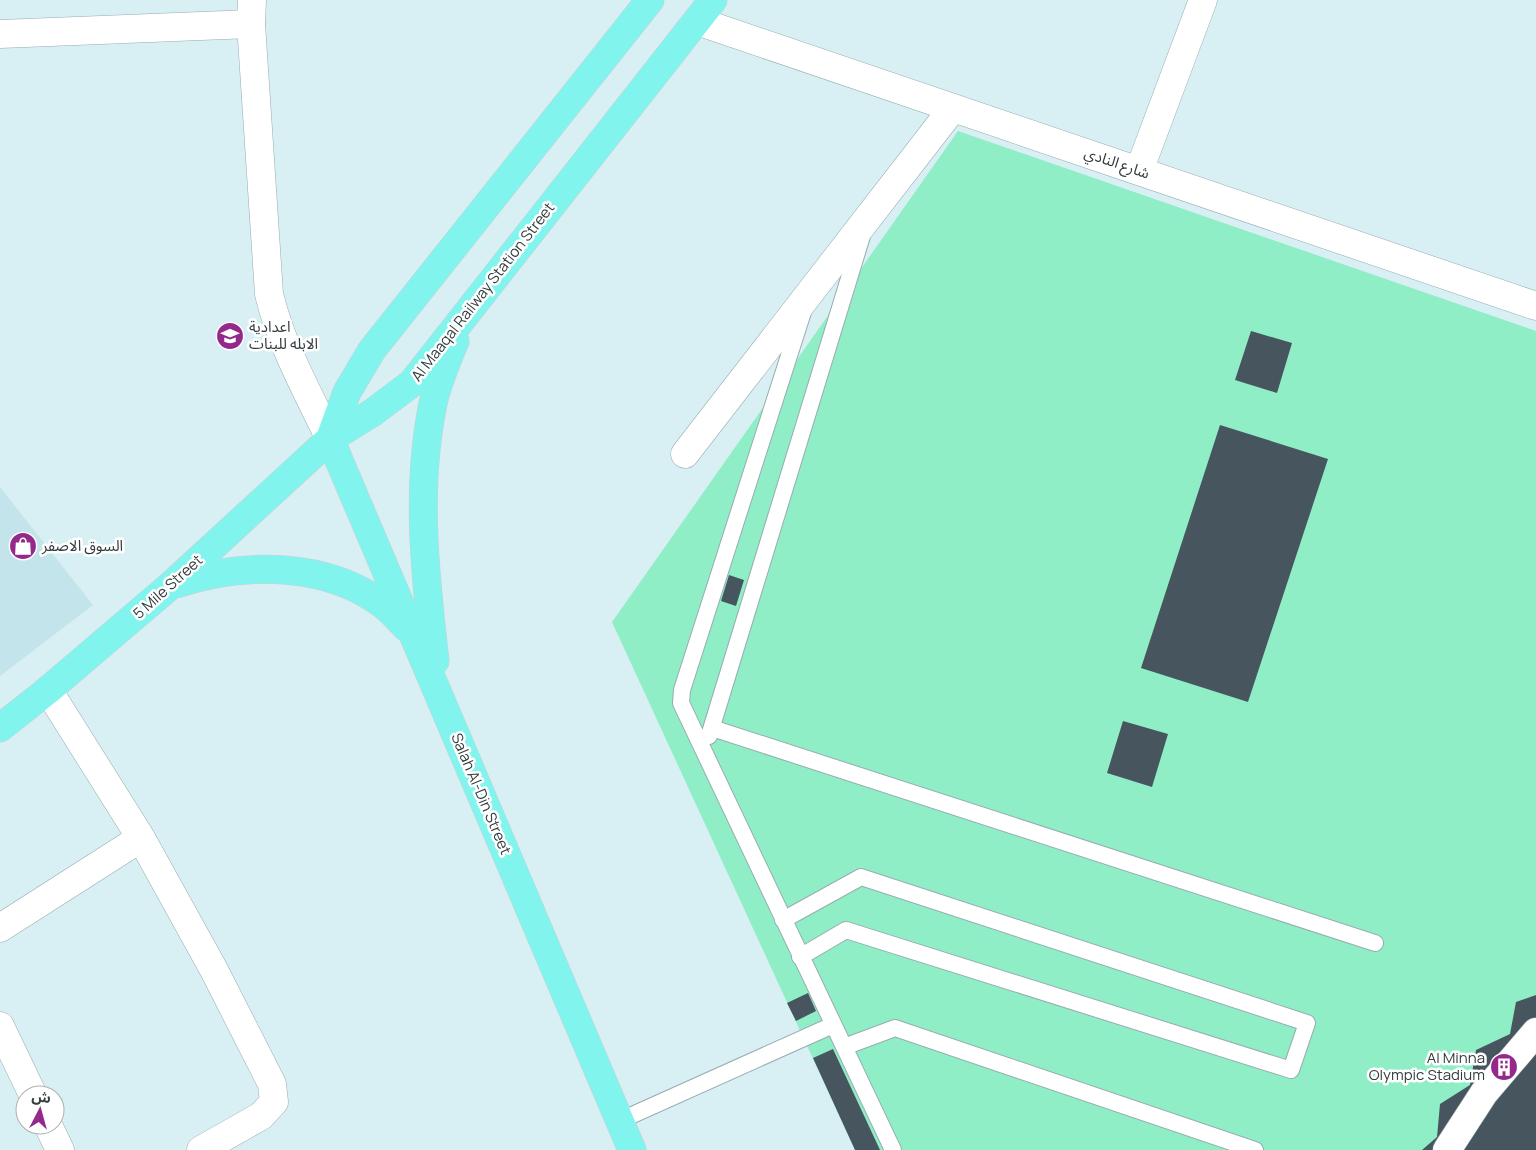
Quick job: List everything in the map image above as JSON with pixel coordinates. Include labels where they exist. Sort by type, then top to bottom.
[{"type":"main road","points":[[330,439],[347,392],[372,350],[650,0]]},
{"type":"main road","name":"Al Maaqal Railway Station Street","points":[[330,439],[372,413],[412,383],[705,10]]},
{"type":"main road","points":[[439,695],[425,562],[425,467],[435,397],[464,316]]},
{"type":"main road","name":"5 Mile Street","points":[[0,728],[48,690],[170,586],[330,439]]},
{"type":"main road","name":"Salah Al-Din Street","points":[[330,439],[414,635],[624,1141]]},
{"type":"main road","points":[[170,586],[216,573],[277,569],[305,573],[337,581],[364,592],[386,607],[414,635]]},
{"type":"street","points":[[1139,171],[1203,0]]},
{"type":"street","name":"شارع النادي","points":[[705,10],[953,108],[1536,306]]},
{"type":"street","points":[[0,34],[251,12],[269,294],[276,324],[288,354],[330,439]]},
{"type":"street","points":[[685,454],[953,108]]},
{"type":"street","points":[[48,690],[141,838],[214,970],[272,1084],[274,1102],[261,1116],[201,1150]]},
{"type":"street","points":[[0,928],[141,838]]},
{"type":"street","points":[[0,1026],[28,1085]]},
{"type":"street","points":[[1447,1150],[1484,1093],[1536,1032]]},
{"type":"street","points":[[53,1135],[60,1150]]},
{"type":"lane","points":[[704,754],[867,220]]},
{"type":"lane","points":[[808,296],[682,690],[683,710],[893,1150]]},
{"type":"lane","points":[[712,728],[1375,943]]},
{"type":"lane","points":[[783,920],[861,877],[1307,1023],[1291,1070],[846,930],[800,957]]},
{"type":"lane","points":[[624,1141],[833,1025]]},
{"type":"lane","points":[[844,1047],[895,1028],[1255,1150]]},
{"type":"shaded area","name":"السوق الاصفر","points":[[0,487],[93,605],[0,676]]},
{"type":"green space","points":[[958,131],[1536,331],[1536,1150],[855,1150],[612,622]]},
{"type":"building","points":[[1251,331],[1292,343],[1277,393],[1235,380]]},
{"type":"building","points":[[1220,425],[1328,459],[1248,702],[1141,668]]},
{"type":"building","points":[[729,575],[744,580],[736,606],[721,601]]},
{"type":"building","points":[[1123,721],[1168,734],[1152,787],[1107,773]]},
{"type":"building","points":[[808,993],[816,1011],[796,1021],[787,1003]]},
{"type":"building","name":"Al Minna Olympic Stadium","points":[[1536,995],[1536,1150],[1422,1150],[1437,1137],[1440,1104],[1470,1085],[1476,1050],[1510,1034],[1516,1002]]},
{"type":"building","points":[[833,1049],[880,1150],[855,1150],[813,1058]]},
{"type":"place","name":"اعدادية الابله للبنات","points":[[230,336]]},
{"type":"place","name":"السوق الاصفر","points":[[23,546]]},
{"type":"place","name":"Al Minna Olympic Stadium","points":[[1504,1067]]}]
